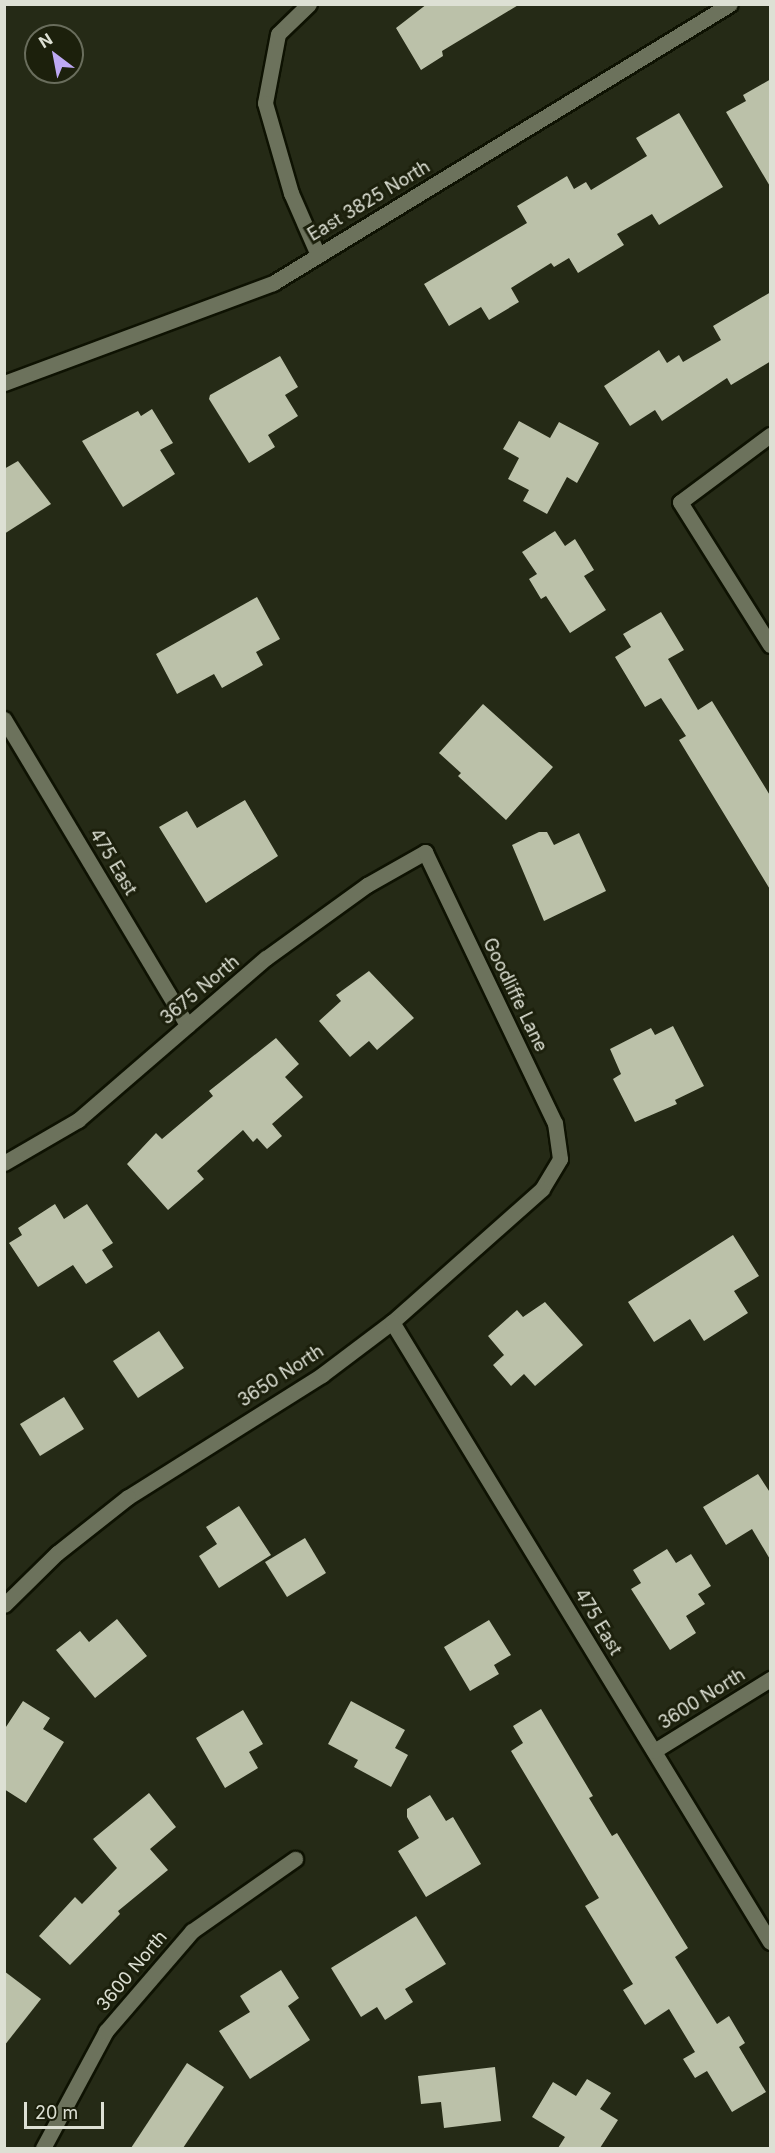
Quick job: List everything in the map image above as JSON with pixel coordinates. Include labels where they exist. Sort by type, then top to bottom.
[{"type":"street","points":[[309,4],[278,34],[265,103],[291,193],[318,255]]},
{"type":"street","name":"East 3825 North","points":[[4,383],[273,283],[730,4]]},
{"type":"street","points":[[771,435],[680,502],[771,645]]},
{"type":"street","name":"475 East","points":[[4,719],[9,738],[187,1025]]},
{"type":"street","name":"3675 North","points":[[4,1163],[78,1120],[266,958],[367,885],[424,852]]},
{"type":"street","name":"Goodliffe Lane","points":[[424,852],[555,1123],[560,1159]]},
{"type":"street","name":"3650 North","points":[[4,1605],[57,1553],[128,1497],[322,1375],[392,1322],[542,1189],[560,1159]]},
{"type":"street","name":"475 East","points":[[392,1322],[771,1942]]},
{"type":"street","name":"3600 North","points":[[654,1751],[771,1679]]},
{"type":"street","name":"3600 North","points":[[43,2148],[106,2031],[192,1931],[295,1859]]},
{"type":"building","points":[[427,4],[520,4],[442,51],[443,56],[421,70],[396,28]]},
{"type":"building","points":[[771,79],[771,188],[726,112],[746,101],[743,95]]},
{"type":"building","points":[[679,113],[723,187],[659,225],[652,214],[617,234],[624,245],[578,273],[569,258],[554,267],[551,263],[511,288],[519,302],[489,320],[481,307],[449,326],[424,284],[527,223],[517,206],[567,176],[574,189],[586,182],[591,190],[647,156],[636,138]]},
{"type":"building","points":[[771,292],[771,361],[731,385],[727,378],[662,421],[655,410],[630,426],[604,386],[659,350],[667,363],[679,355],[683,362],[721,340],[713,326]]},
{"type":"building","points":[[280,356],[298,387],[285,395],[298,416],[268,435],[275,447],[249,463],[209,399],[210,395]]},
{"type":"building","points":[[152,409],[173,443],[160,450],[175,474],[123,507],[82,441],[138,411],[141,416]]},
{"type":"building","points":[[519,421],[550,438],[559,422],[599,443],[577,483],[567,477],[547,514],[523,501],[529,490],[508,479],[519,458],[503,449]]},
{"type":"building","points":[[18,461],[51,504],[4,534],[4,469]]},
{"type":"building","points":[[555,531],[565,546],[575,539],[594,570],[584,576],[606,610],[570,633],[546,596],[541,599],[529,579],[537,574],[522,552]]},
{"type":"building","points":[[257,597],[280,639],[256,652],[263,665],[222,688],[214,674],[177,694],[156,654]]},
{"type":"building","points":[[661,612],[684,650],[668,659],[698,710],[712,701],[771,797],[771,891],[679,740],[686,736],[661,698],[645,707],[615,657],[631,647],[623,634]]},
{"type":"building","points":[[483,704],[553,767],[506,820],[458,776],[461,773],[439,753]]},
{"type":"building","points":[[245,800],[278,856],[206,903],[159,827],[187,811],[197,828]]},
{"type":"building","points":[[539,832],[547,832],[554,845],[579,833],[606,891],[544,921],[512,845]]},
{"type":"building","points":[[369,971],[414,1018],[377,1050],[369,1041],[350,1057],[319,1021],[341,1001],[336,995]]},
{"type":"building","points":[[673,1026],[704,1086],[675,1100],[677,1104],[635,1122],[613,1079],[621,1074],[610,1049],[651,1028],[655,1035]]},
{"type":"building","points":[[276,1038],[299,1064],[285,1077],[303,1097],[272,1124],[282,1136],[267,1149],[257,1138],[253,1142],[243,1130],[197,1171],[204,1179],[168,1210],[127,1164],[156,1133],[162,1139],[213,1096],[209,1091]]},
{"type":"building","points":[[55,1204],[64,1219],[87,1204],[113,1243],[102,1250],[113,1267],[86,1284],[73,1265],[38,1287],[9,1243],[22,1235],[18,1228]]},
{"type":"building","points":[[733,1235],[759,1276],[734,1291],[748,1313],[704,1341],[690,1319],[654,1342],[628,1302]]},
{"type":"building","points":[[545,1302],[583,1345],[535,1386],[524,1374],[511,1386],[493,1365],[504,1355],[488,1336],[517,1310],[523,1317]]},
{"type":"building","points":[[159,1331],[184,1368],[138,1398],[113,1361]]},
{"type":"building","points":[[64,1397],[84,1429],[40,1456],[20,1424]]},
{"type":"building","points":[[758,1474],[771,1494],[771,1561],[752,1529],[726,1545],[703,1507]]},
{"type":"building","points":[[239,1506],[271,1555],[219,1588],[199,1556],[217,1544],[206,1527]]},
{"type":"building","points":[[305,1538],[326,1573],[287,1597],[265,1562]]},
{"type":"building","points":[[667,1549],[676,1563],[691,1554],[711,1586],[698,1594],[705,1604],[686,1616],[696,1633],[670,1650],[631,1589],[641,1583],[633,1570]]},
{"type":"building","points":[[117,1619],[147,1656],[95,1698],[56,1650],[80,1631],[89,1642]]},
{"type":"building","points":[[489,1620],[511,1655],[494,1665],[499,1674],[470,1691],[444,1647]]},
{"type":"building","points":[[23,1701],[50,1718],[43,1729],[64,1742],[26,1803],[4,1789],[4,1730]]},
{"type":"building","points":[[351,1701],[405,1730],[395,1748],[408,1755],[391,1787],[354,1767],[358,1760],[328,1744]]},
{"type":"building","points":[[541,1709],[593,1796],[589,1798],[612,1836],[617,1833],[688,1948],[675,1957],[717,2024],[729,2016],[745,2043],[739,2047],[766,2092],[732,2112],[707,2071],[695,2078],[683,2059],[695,2052],[669,2009],[645,2025],[623,1990],[633,1984],[585,1906],[599,1898],[511,1751],[523,1743],[513,1726]]},
{"type":"building","points":[[243,1710],[263,1744],[249,1752],[258,1768],[225,1788],[196,1738]]},
{"type":"building","points":[[149,1793],[176,1827],[150,1849],[168,1870],[118,1911],[120,1914],[70,1965],[39,1936],[75,1897],[82,1904],[117,1868],[93,1839]]},
{"type":"building","points":[[430,1795],[446,1821],[453,1817],[481,1864],[426,1897],[398,1851],[419,1838],[407,1817],[407,1809]]},
{"type":"building","points":[[416,1916],[446,1964],[405,1989],[413,2002],[385,2020],[377,2007],[361,2017],[331,1968]]},
{"type":"building","points":[[281,1970],[299,1998],[288,2006],[310,2040],[250,2079],[219,2031],[250,2012],[240,1996]]},
{"type":"building","points":[[4,1971],[41,1999],[4,2046]]},
{"type":"building","points":[[187,2063],[224,2087],[183,2148],[131,2148]]},
{"type":"building","points":[[495,2067],[501,2121],[444,2128],[441,2102],[421,2104],[418,2076]]},
{"type":"building","points":[[587,2079],[611,2093],[600,2109],[618,2120],[600,2148],[558,2148],[565,2137],[532,2117],[553,2082],[576,2096]]}]
